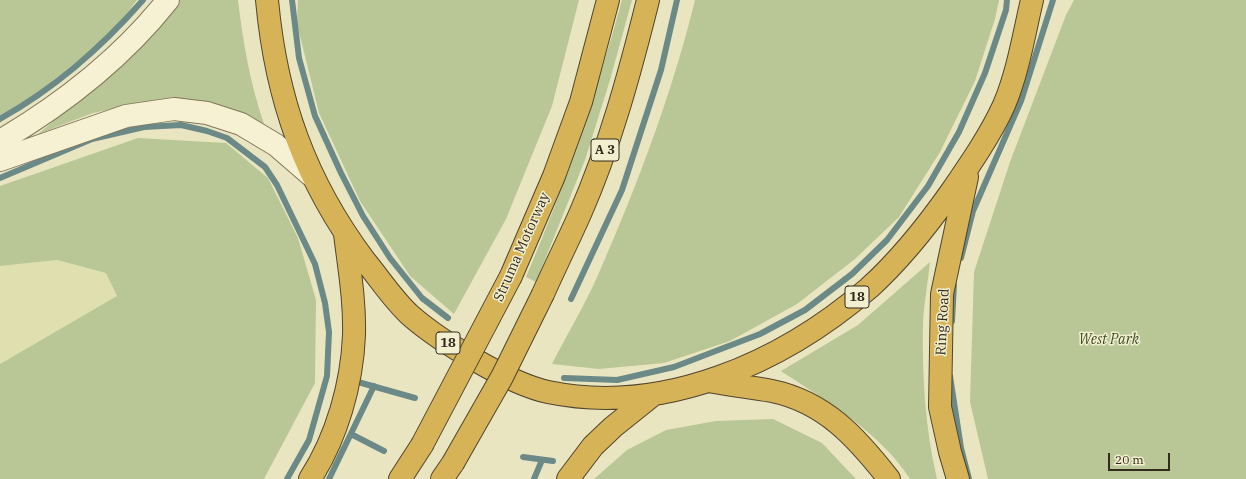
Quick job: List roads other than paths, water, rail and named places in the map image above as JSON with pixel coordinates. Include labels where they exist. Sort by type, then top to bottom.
[{"type":"highway","name":"18","points":[[266,0],[270,35],[279,83],[290,123],[313,177],[345,234],[384,286],[410,316],[458,350],[528,385],[546,391],[592,398],[653,395],[707,381],[751,364],[793,342],[833,316],[870,286],[904,253],[934,216],[970,166],[1004,104],[1018,58],[1032,0]]},
{"type":"highway","name":"Struma Motorway","points":[[400,479],[422,445],[511,276],[554,176],[581,102],[608,0]]},
{"type":"highway","name":"A 3","points":[[447,471],[502,377],[581,213],[605,149],[629,74],[648,0]]},
{"type":"highway","name":"Ring Road","points":[[958,479],[950,452],[940,407],[942,294],[954,230],[970,166]]},
{"type":"highway","points":[[310,479],[318,467],[338,418],[350,378],[354,333],[345,234]]},
{"type":"highway","name":"18","points":[[707,381],[773,392],[809,404],[839,423],[864,447],[889,479]]},
{"type":"highway","points":[[568,479],[593,446],[613,427],[653,395]]},
{"type":"street","points":[[0,141],[72,95],[112,60],[168,0]]},
{"type":"street","points":[[0,160],[126,116],[174,109],[207,113],[241,124],[276,145],[313,177]]},
{"type":"waterway","points":[[0,119],[40,94],[77,66],[111,34],[143,0]]},
{"type":"waterway","points":[[292,0],[299,58],[315,116],[341,173],[363,216],[390,258],[422,298],[448,318]]},
{"type":"waterway","points":[[571,299],[622,190],[661,70],[677,0]]},
{"type":"waterway","points":[[564,378],[617,380],[674,367],[760,334],[805,310],[852,274],[887,240],[928,186],[959,132],[985,73],[1006,10],[1007,0]]},
{"type":"waterway","points":[[961,258],[973,211],[1021,101],[1053,0]]},
{"type":"waterway","points":[[0,178],[92,139],[144,127],[181,125],[207,131],[227,138],[265,167],[277,185],[315,264],[325,303],[329,332],[327,376],[309,440],[287,479]]},
{"type":"waterway","points":[[952,321],[954,285]]},
{"type":"waterway","points":[[950,376],[961,448],[969,479]]},
{"type":"waterway","points":[[358,382],[415,398]]},
{"type":"waterway","points":[[329,479],[374,386]]},
{"type":"waterway","points":[[351,434],[384,451]]},
{"type":"waterway","points":[[523,457],[553,461]]},
{"type":"waterway","points":[[534,479],[542,460]]},
{"type":"park label","name":"West Park","points":[[1109,340]]}]
